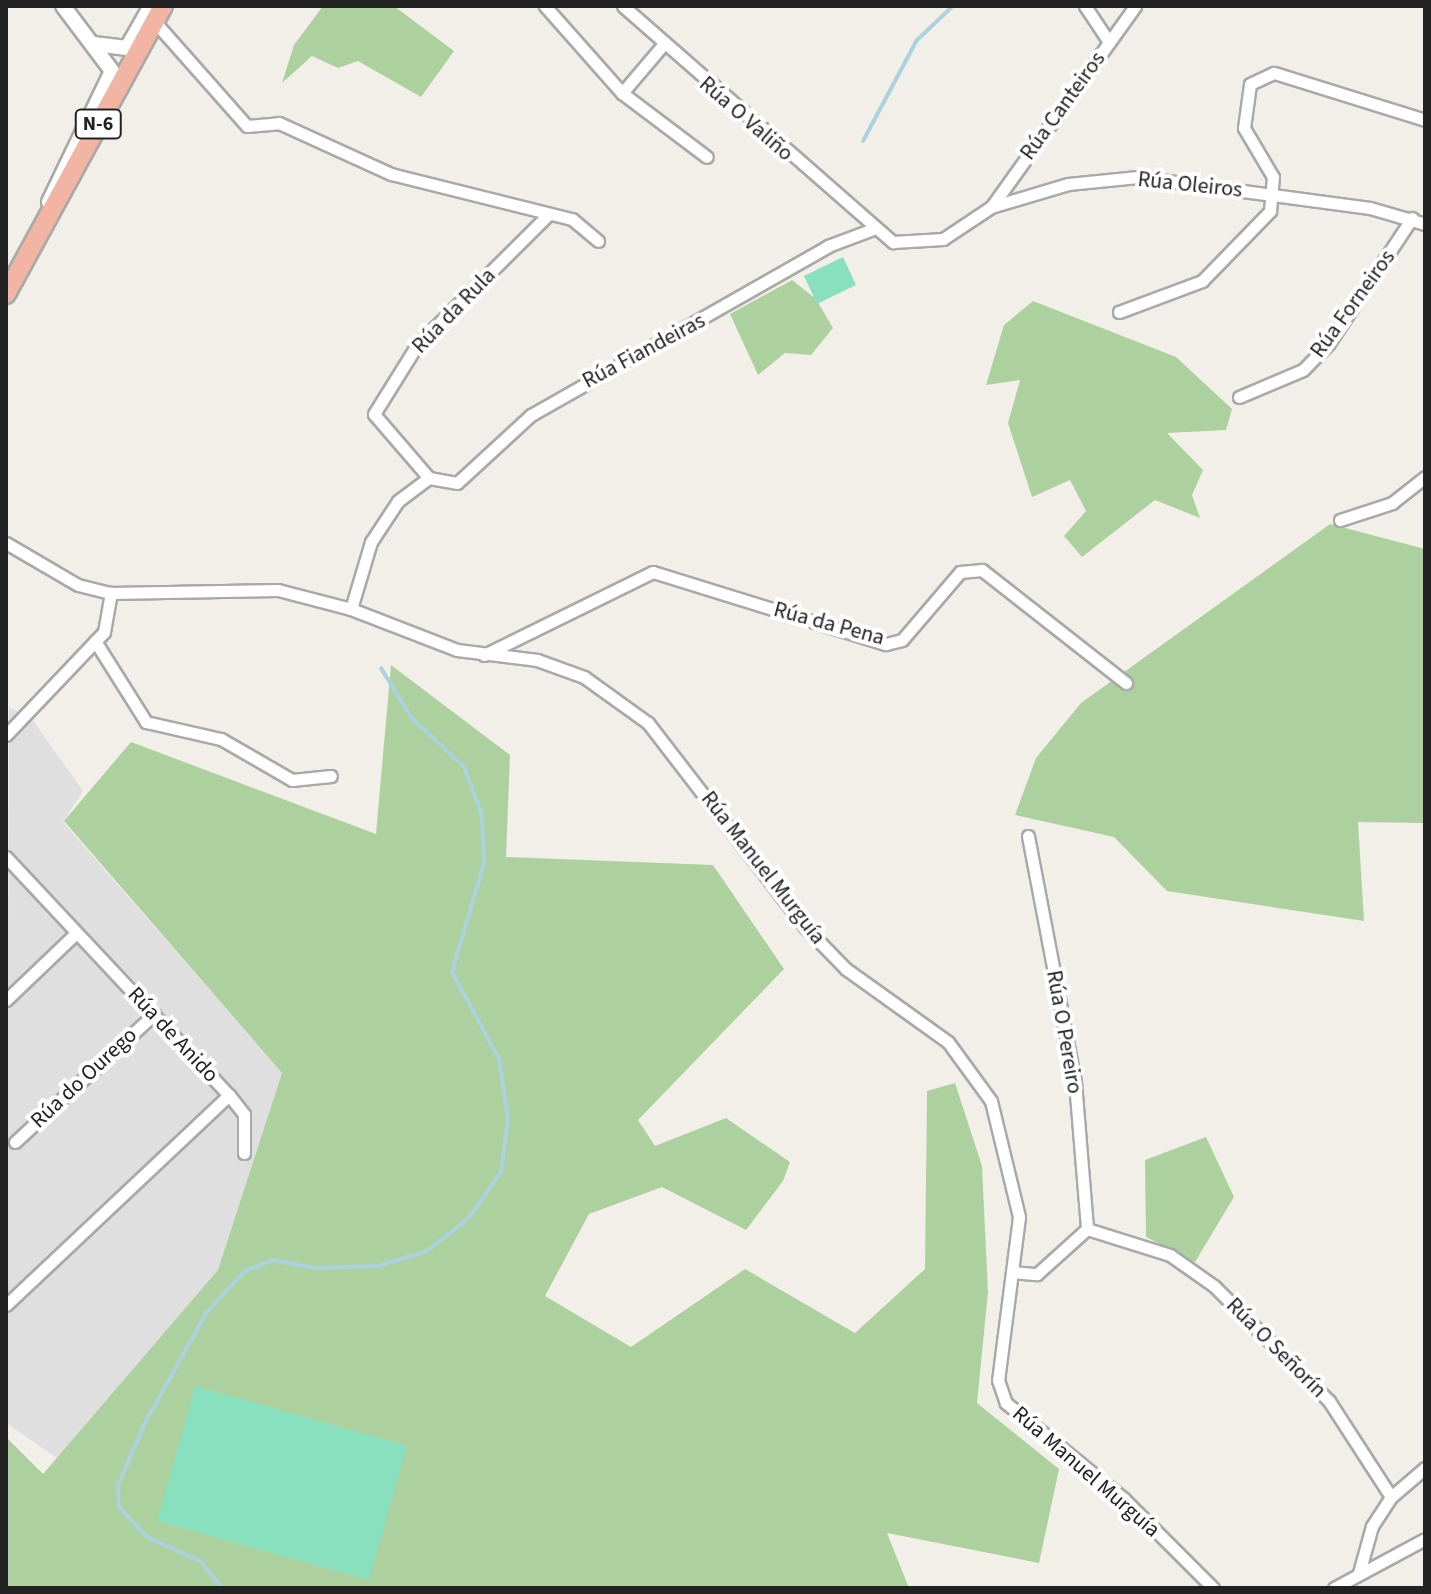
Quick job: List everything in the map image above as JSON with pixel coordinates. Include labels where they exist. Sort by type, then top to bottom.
[{"type":"highway","name":"N-6","points":[[6,294],[156,11]]},
{"type":"street","points":[[42,226],[57,179],[110,79],[93,44],[63,6]]},
{"type":"street","points":[[545,6],[622,93],[707,157]]},
{"type":"street","name":"Rúa O Valiño","points":[[623,6],[662,46],[873,229]]},
{"type":"street","points":[[1085,6],[1109,42]]},
{"type":"street","name":"Rúa Canteiros","points":[[991,207],[1135,6]]},
{"type":"street","points":[[93,44],[127,48],[156,11],[247,126],[279,123],[391,174],[547,216],[572,219],[598,241]]},
{"type":"street","points":[[622,93],[662,46]]},
{"type":"street","points":[[1119,312],[1202,281],[1245,244],[1270,211],[1273,177],[1244,128],[1250,84],[1274,73],[1425,120]]},
{"type":"street","name":"Rúa Oleiros","points":[[873,229],[893,242],[943,239],[991,207],[1068,184],[1138,177],[1272,192],[1412,218],[1425,224]]},
{"type":"street","name":"Rúa da Rula","points":[[429,478],[374,414],[417,345],[547,216]]},
{"type":"street","name":"Rúa Forneiros","points":[[1239,397],[1293,376],[1329,343],[1412,218]]},
{"type":"street","name":"Rúa Fiandeiras","points":[[429,478],[457,483],[531,415],[828,246],[873,229]]},
{"type":"street","points":[[1340,520],[1392,503],[1425,477]]},
{"type":"street","points":[[351,609],[371,542],[398,501],[429,478]]},
{"type":"street","name":"Rúa Manuel Murguía","points":[[6,543],[78,585],[111,593],[278,590],[351,609],[484,655],[549,664],[627,705],[748,845],[805,927],[846,969],[948,1042],[991,1101],[1010,1158],[1019,1217],[998,1380],[1006,1403],[1124,1499],[1213,1588]]},
{"type":"street","name":"Rúa da Pena","points":[[484,655],[653,572],[886,644],[902,640],[960,572],[982,570],[1126,683]]},
{"type":"street","points":[[6,735],[95,641],[111,593]]},
{"type":"street","points":[[95,641],[146,722],[221,739],[292,780],[331,776]]},
{"type":"street","name":"Rúa O Pereiro","points":[[1028,836],[1075,1082],[1087,1229]]},
{"type":"street","name":"Rúa de Anido","points":[[6,857],[229,1095],[6,1305]]},
{"type":"street","points":[[6,1000],[76,933]]},
{"type":"street","name":"Rúa do Ourego","points":[[15,1142],[154,1014]]},
{"type":"street","points":[[229,1095],[244,1114],[244,1153]]},
{"type":"street","points":[[1012,1272],[1037,1274],[1087,1229]]},
{"type":"street","name":"Rúa O Señorín","points":[[1087,1229],[1170,1255],[1268,1333],[1329,1401],[1391,1497]]},
{"type":"street","points":[[1359,1573],[1372,1526],[1391,1497],[1425,1468]]},
{"type":"street","points":[[1334,1588],[1425,1539]]},
{"type":"shaded area","points":[[9,707],[32,719],[83,791],[63,822],[289,1081],[241,1250],[66,1464],[6,1423]]},
{"type":"green space","points":[[323,6],[394,6],[454,51],[421,97],[358,61],[338,68],[312,56],[282,83],[294,45]]},
{"type":"green space","points":[[843,257],[856,285],[817,304],[804,276]]},
{"type":"green space","points":[[792,280],[816,299],[833,328],[811,355],[785,353],[758,375],[730,314]]},
{"type":"green space","points":[[1033,301],[1176,357],[1232,409],[1226,430],[1167,433],[1203,470],[1192,495],[1200,518],[1155,500],[1082,557],[1064,536],[1086,511],[1070,480],[1032,497],[1008,423],[1020,380],[986,385],[1004,325]]},
{"type":"green space","points":[[1330,524],[1425,549],[1425,823],[1358,822],[1364,921],[1167,891],[1114,837],[1015,815],[1036,758],[1081,703]]},
{"type":"green space","points":[[391,665],[510,755],[506,857],[713,865],[784,969],[638,1120],[655,1146],[726,1118],[790,1162],[783,1181],[746,1230],[662,1187],[589,1214],[545,1296],[631,1347],[745,1269],[855,1333],[925,1269],[927,1091],[955,1083],[982,1166],[988,1292],[977,1403],[1059,1469],[1039,1563],[887,1533],[909,1588],[6,1588],[6,1437],[43,1474],[218,1270],[282,1073],[64,821],[131,742],[376,834]]},
{"type":"green space","points":[[1206,1137],[1234,1197],[1195,1262],[1146,1237],[1145,1160]]},
{"type":"green space","points":[[195,1386],[407,1446],[369,1580],[157,1521]]},
{"type":"waterway","points":[[863,141],[917,40],[953,6]]},
{"type":"waterway","points":[[222,1588],[200,1561],[147,1537],[119,1507],[118,1485],[146,1421],[207,1312],[245,1271],[272,1260],[316,1268],[378,1266],[427,1251],[469,1218],[501,1172],[508,1120],[499,1059],[452,972],[484,863],[482,815],[464,767],[411,717],[381,668]]}]
